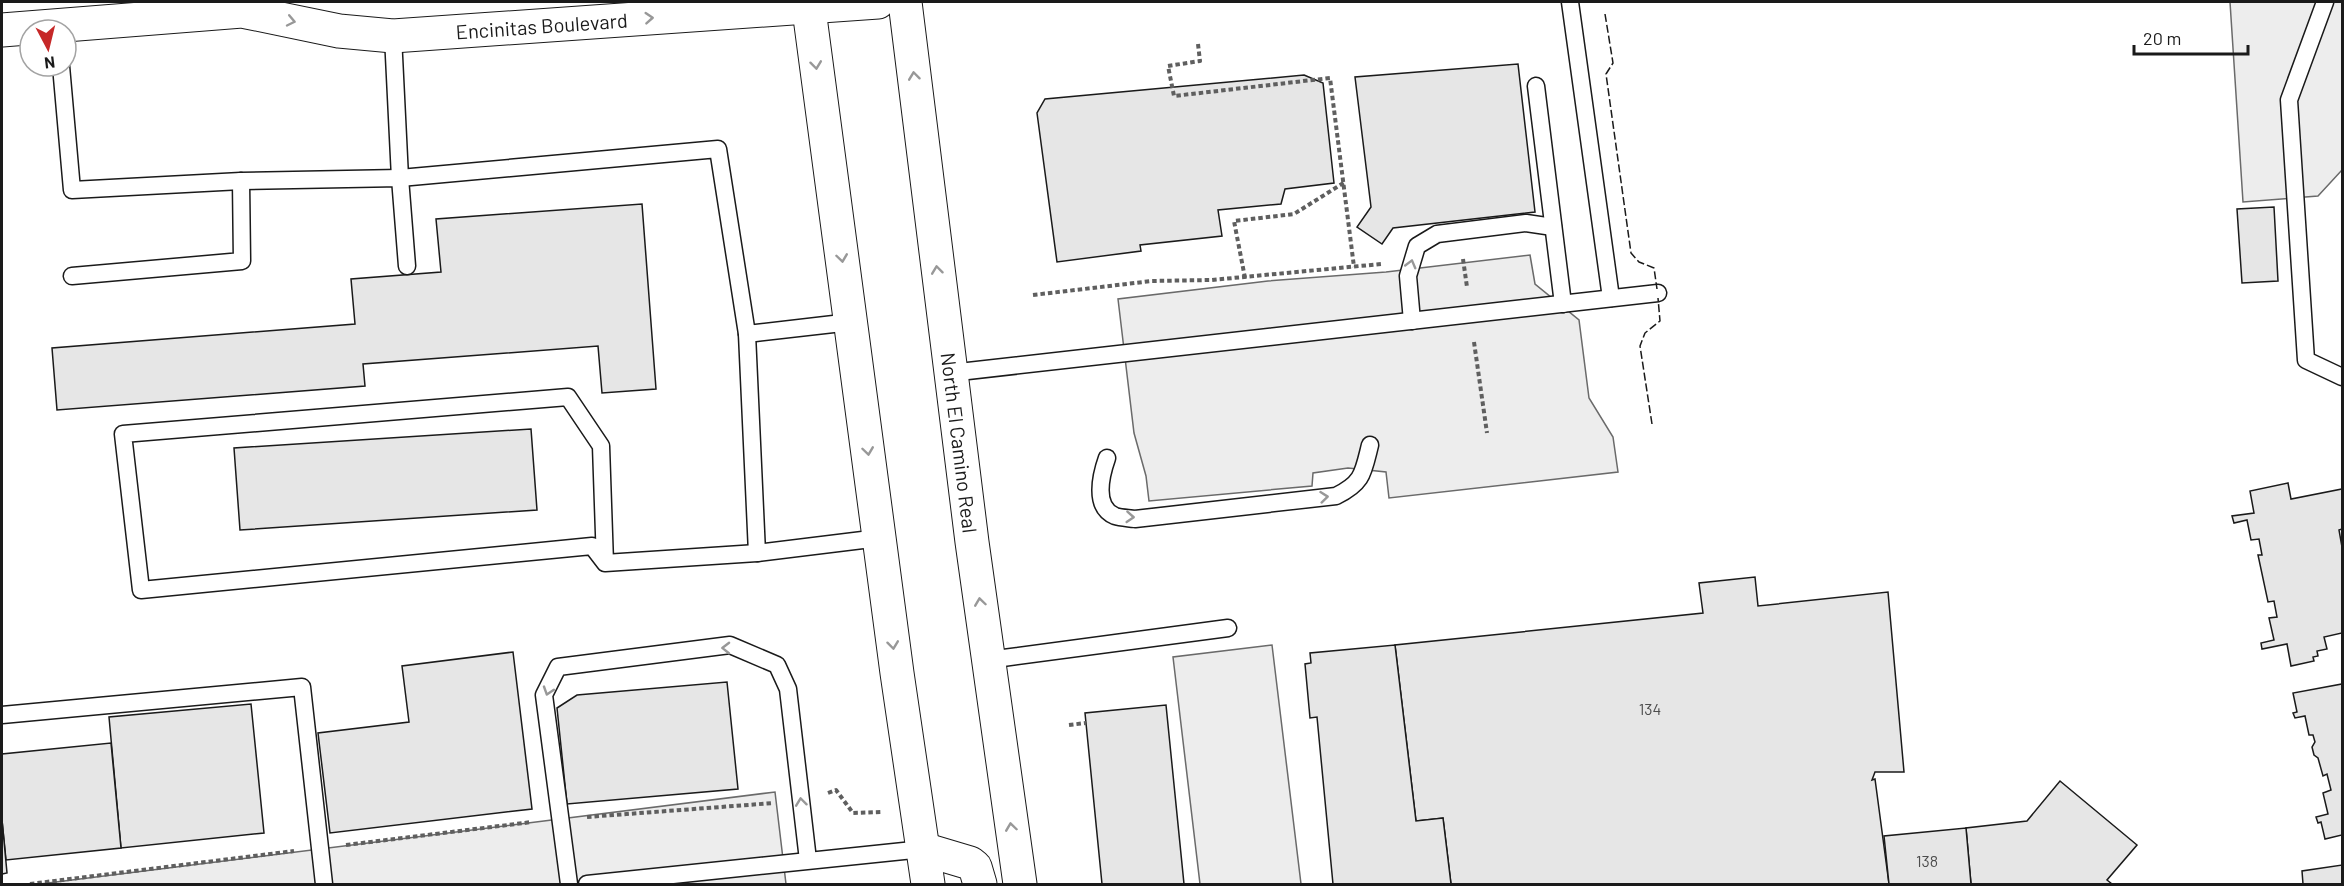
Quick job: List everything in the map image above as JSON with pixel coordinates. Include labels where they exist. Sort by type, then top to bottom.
[{"type":"main road","name":"Encinitas Boulevard","points":[[78,25],[171,9],[247,6],[339,31],[393,36],[808,4],[878,2]]},
{"type":"main road","name":"North El Camino Real","points":[[904,2],[950,373],[1020,885]]},
{"type":"main road","points":[[808,4],[928,885]]},
{"type":"main road","name":"Encinitas Boulevard","points":[[2,30],[18,29]]},
{"type":"main road","points":[[923,849],[970,863],[975,867],[980,885]]},
{"type":"lane","points":[[1570,2],[1611,298]]},
{"type":"lane","points":[[2325,2],[2289,100],[2306,360],[2343,377]]},
{"type":"lane","points":[[393,36],[407,266]]},
{"type":"lane","points":[[62,78],[72,190],[241,181],[400,178],[718,149],[747,334],[757,553]]},
{"type":"lane","points":[[1536,86],[1563,304]]},
{"type":"lane","points":[[72,276],[242,261],[241,181]]},
{"type":"lane","points":[[1412,321],[1408,276],[1417,246],[1437,234],[1526,223],[1553,227]]},
{"type":"lane","points":[[950,373],[1658,293]]},
{"type":"lane","points":[[747,334],[850,322]]},
{"type":"lane","points":[[568,397],[601,447],[605,563],[592,546],[141,590],[123,434],[568,397]]},
{"type":"lane","points":[[1107,458],[1100,480],[1103,504],[1114,516],[1135,519],[1336,496],[1354,487],[1364,471],[1370,445]]},
{"type":"lane","points":[[605,563],[757,553],[879,538]]},
{"type":"lane","points":[[988,660],[1228,628]]},
{"type":"lane","points":[[569,885],[544,695],[558,667],[730,645],[777,665],[788,689],[808,860]]},
{"type":"lane","points":[[2,716],[302,687],[324,885]]},
{"type":"lane","points":[[587,885],[923,849]]},
{"type":"path","points":[[1033,295],[1152,281],[1245,278],[1354,267],[1330,78],[1174,96],[1168,66],[1200,61],[1198,44]]},
{"type":"path","points":[[1245,278],[1234,221],[1294,214],[1345,182]]},
{"type":"path","points":[[1068,725],[1086,723]]},
{"type":"path","points":[[30,885],[560,819],[801,801],[836,790],[853,813],[882,812]]},
{"type":"shaded area","points":[[2230,2],[2342,2],[2342,170],[2318,196],[2243,202]]},
{"type":"shaded area","points":[[1530,255],[1535,284],[1579,320],[1589,398],[1613,437],[1618,472],[1389,498],[1386,472],[1348,468],[1313,473],[1312,486],[1149,501],[1146,476],[1134,433],[1118,299],[1268,281],[1386,272]]},
{"type":"shaded area","points":[[1272,645],[1301,884],[1200,884],[1173,657]]},
{"type":"shaded area","points":[[775,792],[786,884],[40,884]]},
{"type":"building","points":[[1518,64],[1535,212],[1393,228],[1382,244],[1357,227],[1371,207],[1355,77]]},
{"type":"building","points":[[1304,75],[1323,83],[1334,183],[1285,189],[1281,204],[1218,210],[1222,236],[1140,245],[1141,251],[1057,262],[1037,113],[1045,99]]},
{"type":"building","points":[[642,204],[656,389],[602,393],[598,346],[363,364],[365,386],[57,410],[52,348],[355,324],[351,279],[441,272],[436,219]]},
{"type":"building","points":[[2274,207],[2278,281],[2242,283],[2237,209]]},
{"type":"building","points":[[531,429],[537,510],[240,530],[234,448]]},
{"type":"building","points":[[2288,483],[2291,499],[2342,489],[2342,529],[2339,530],[2342,547],[2342,633],[2324,637],[2327,649],[2317,651],[2318,656],[2313,657],[2314,661],[2291,666],[2287,644],[2262,649],[2261,643],[2274,640],[2269,618],[2277,617],[2274,601],[2268,602],[2258,555],[2262,555],[2259,539],[2251,540],[2247,520],[2234,523],[2232,516],[2254,513],[2250,491]]},
{"type":"building","points":[[1755,577],[1758,606],[1888,592],[1904,772],[1875,772],[1872,780],[1875,779],[1889,884],[1451,884],[1443,818],[1416,821],[1395,645],[1703,613],[1699,583]]},
{"type":"building","points":[[1395,645],[1416,821],[1443,818],[1451,884],[1333,884],[1317,717],[1310,718],[1305,664],[1311,663],[1310,653]]},
{"type":"building","points":[[513,652],[532,809],[330,833],[318,733],[409,722],[402,666]]},
{"type":"building","points":[[727,682],[738,789],[567,804],[557,708],[577,695]]},
{"type":"building","points":[[2342,684],[2342,835],[2325,839],[2321,822],[2318,823],[2316,817],[2328,814],[2323,793],[2331,790],[2327,774],[2323,776],[2318,758],[2314,755],[2312,747],[2315,742],[2313,735],[2309,735],[2305,716],[2295,718],[2293,713],[2297,712],[2293,693]]},
{"type":"building","points":[[251,704],[264,833],[121,848],[109,717]]},
{"type":"building","points":[[1166,705],[1184,884],[1102,884],[1085,713]]},
{"type":"building","points":[[111,743],[121,848],[6,860],[2,820],[2,754]]},
{"type":"building","points":[[2060,781],[2137,845],[2107,880],[2112,884],[1971,884],[1966,828],[2027,821]]},
{"type":"building","points":[[2,820],[7,873],[2,874]]},
{"type":"building","points":[[1966,828],[1971,884],[1889,884],[1884,836]]},
{"type":"building","points":[[2342,865],[2342,884],[2303,884],[2302,871]]},
{"type":"fence","points":[[1605,14],[1613,63],[1606,74],[1631,253],[1639,262],[1654,268],[1657,289]]},
{"type":"fence","points":[[1652,424],[1640,346],[1645,333],[1660,321],[1658,298]]}]
